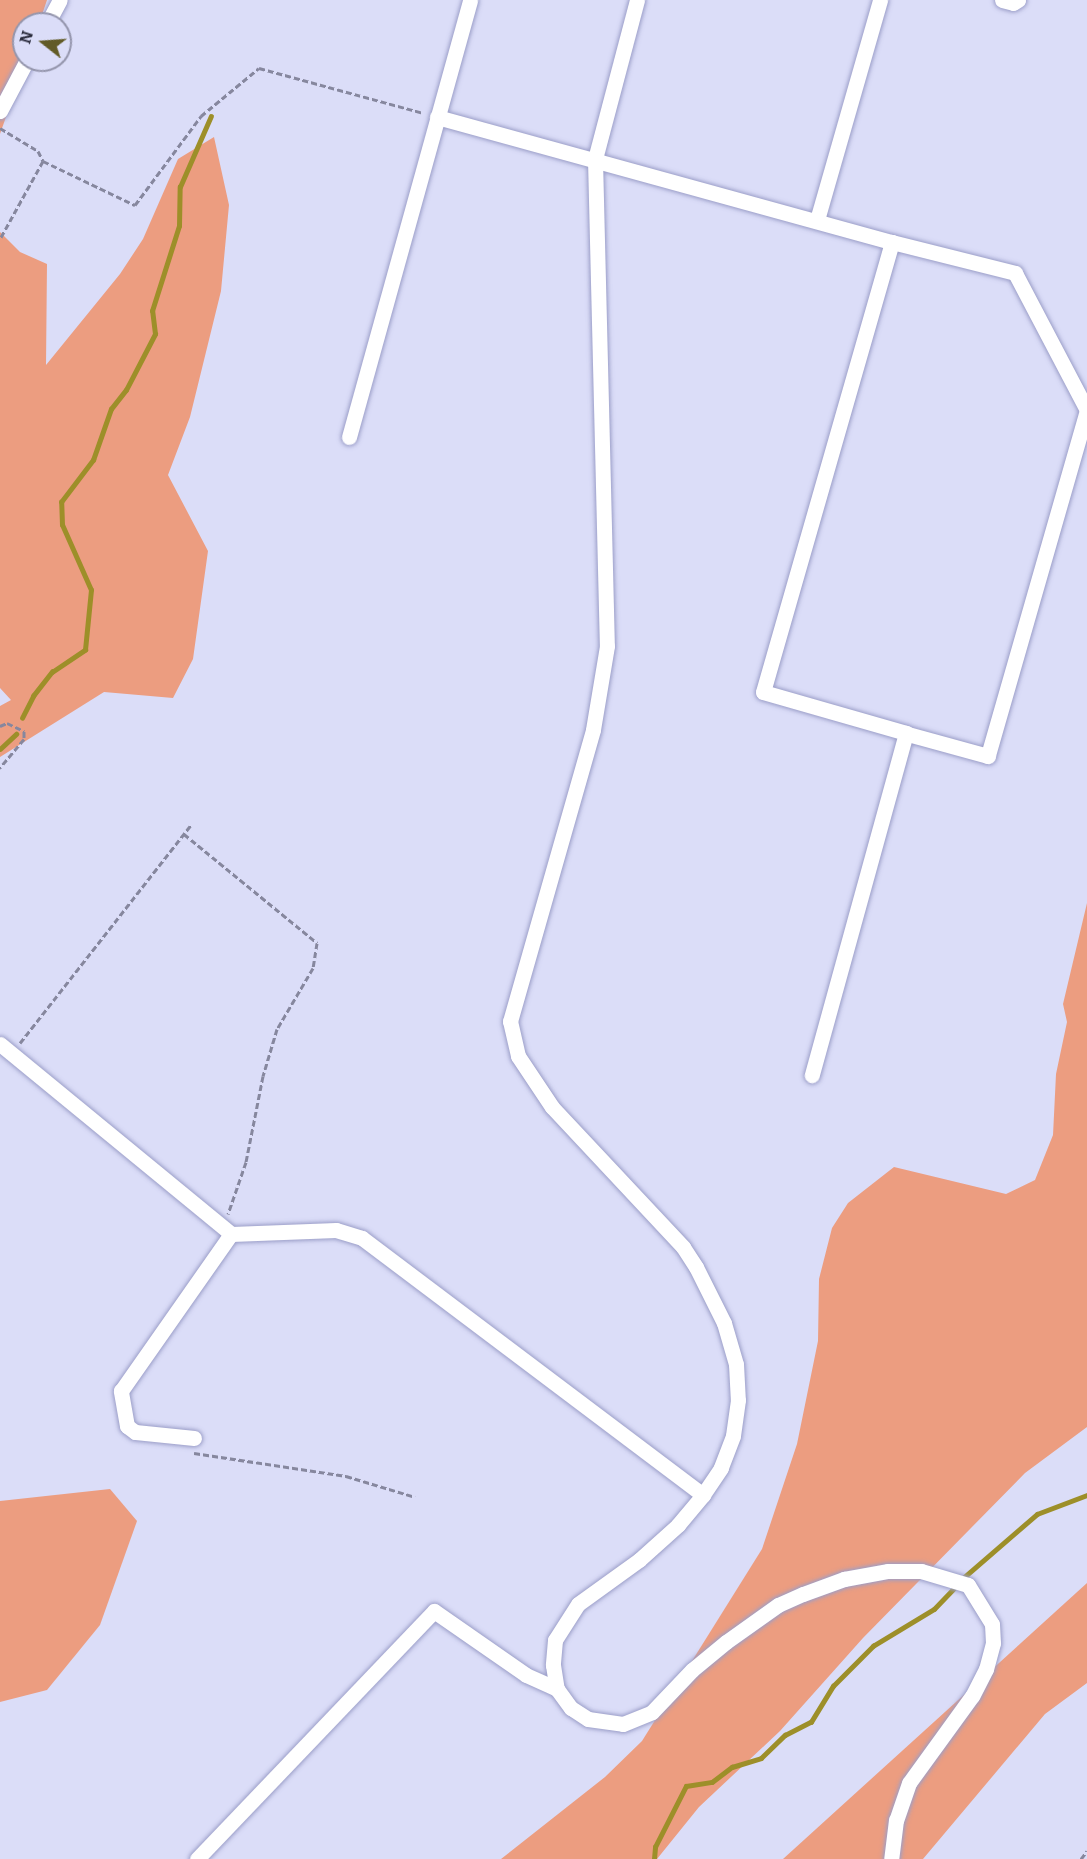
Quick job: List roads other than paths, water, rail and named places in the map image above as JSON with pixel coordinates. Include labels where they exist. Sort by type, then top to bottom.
[{"type":"street","points":[[349,437],[470,0]]},
{"type":"street","points":[[557,1689],[555,1640],[564,1621],[578,1604],[639,1560],[678,1525],[703,1495],[721,1468],[733,1436],[738,1400],[736,1364],[724,1323],[683,1247],[552,1107],[518,1056],[510,1021],[593,730],[607,646],[595,159],[637,0]]},
{"type":"street","points":[[817,220],[880,0]]},
{"type":"street","points":[[1002,0],[1013,3],[1018,0]]},
{"type":"street","points":[[0,111],[21,72]]},
{"type":"street","points":[[437,117],[892,242],[1015,273],[1087,410],[988,756],[763,692],[892,242]]},
{"type":"street","points":[[812,1075],[904,733]]},
{"type":"street","points":[[6,1049],[226,1230],[336,1230],[362,1238],[703,1495]]},
{"type":"street","points":[[191,1445],[135,1432],[127,1426],[121,1391],[226,1230]]},
{"type":"street","points":[[197,1859],[434,1611],[526,1676],[557,1689],[571,1708],[588,1719],[623,1724],[652,1712],[692,1670],[778,1605],[844,1579],[888,1571],[921,1571],[961,1582],[992,1624],[993,1643],[986,1668],[972,1696],[909,1783],[896,1820],[891,1859]]},
{"type":"waterway","points":[[22,718],[33,696],[52,672],[85,650],[91,590],[62,525],[61,502],[93,460],[111,409],[126,390],[155,334],[152,311],[179,226],[180,187],[211,116]]},
{"type":"waterway","points":[[0,749],[16,734]]},
{"type":"waterway","points":[[962,1579],[1037,1514],[1087,1495]]},
{"type":"waterway","points":[[654,1859],[655,1847],[686,1786],[712,1782],[732,1767],[761,1758],[785,1735],[811,1722],[833,1686],[873,1646],[934,1609],[957,1585]]}]
